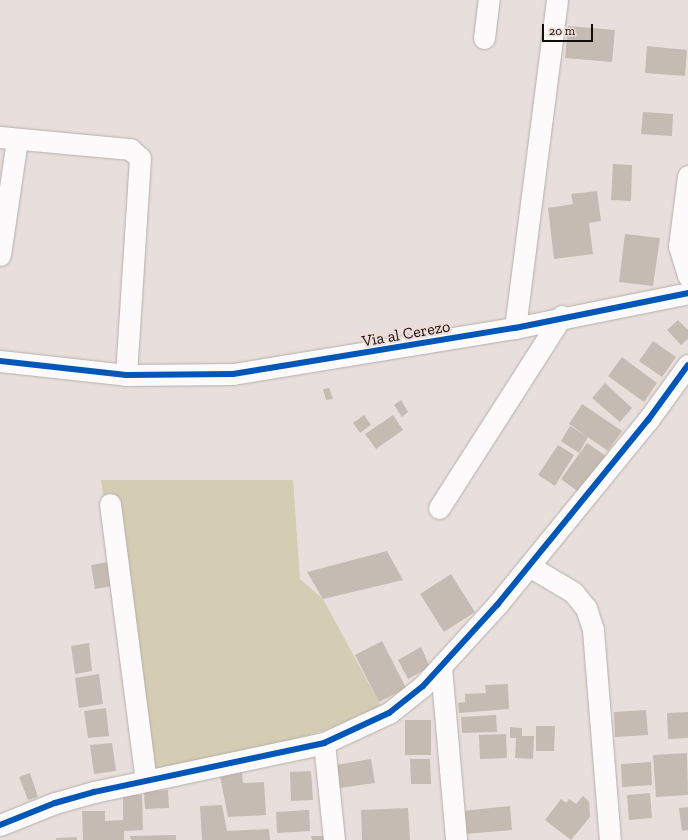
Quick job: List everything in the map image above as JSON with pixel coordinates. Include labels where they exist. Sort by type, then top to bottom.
[{"type":"street","points":[[484,38],[489,0]]},
{"type":"street","points":[[515,328],[557,0]]},
{"type":"street","points":[[0,255],[9,139],[130,149],[140,158],[126,375]]},
{"type":"street","points":[[688,176],[680,246],[688,276]]},
{"type":"street","name":"Via al Cerezo","points":[[0,361],[126,375],[233,374],[279,369],[515,328],[562,316],[688,293]]},
{"type":"street","points":[[439,508],[562,316]]},
{"type":"street","points":[[0,825],[55,803],[146,780],[324,743],[389,713],[411,697],[441,667],[529,566],[648,420],[688,366]]},
{"type":"street","points":[[110,504],[146,780]]},
{"type":"street","points":[[529,566],[573,592],[586,608],[592,630],[610,840]]},
{"type":"street","points":[[441,667],[456,840]]},
{"type":"street","points":[[324,743],[334,840]]},
{"type":"shaded area","points":[[101,480],[293,480],[300,579],[323,599],[381,706],[326,730],[280,743],[147,770]]},
{"type":"building","points":[[568,26],[615,30],[612,62],[565,58]]},
{"type":"building","points":[[647,46],[687,50],[685,76],[645,73]]},
{"type":"building","points":[[643,112],[673,114],[672,136],[641,134]]},
{"type":"building","points":[[613,164],[632,165],[631,201],[611,200]]},
{"type":"building","points":[[597,191],[601,221],[589,223],[593,254],[554,259],[548,208],[573,204],[571,194]]},
{"type":"building","points":[[625,234],[660,238],[653,286],[619,282]]},
{"type":"building","points":[[678,320],[688,330],[688,339],[681,345],[667,330]]},
{"type":"building","points":[[653,341],[676,357],[662,377],[639,361]]},
{"type":"building","points":[[622,357],[657,383],[644,402],[608,376]]},
{"type":"building","points":[[605,383],[632,408],[620,422],[592,398]]},
{"type":"building","points":[[329,388],[333,399],[326,400],[323,389]]},
{"type":"building","points":[[401,400],[408,412],[402,417],[394,405]]},
{"type":"building","points":[[582,404],[622,431],[608,451],[569,424]]},
{"type":"building","points":[[364,415],[371,425],[360,433],[353,423]]},
{"type":"building","points":[[393,415],[403,430],[376,449],[365,434]]},
{"type":"building","points":[[570,426],[588,437],[579,453],[561,441]]},
{"type":"building","points":[[587,443],[606,456],[580,493],[561,479]]},
{"type":"building","points":[[558,445],[574,455],[555,486],[538,475]]},
{"type":"building","points":[[387,551],[403,580],[323,599],[307,572]]},
{"type":"building","points":[[108,562],[112,586],[95,589],[91,565]]},
{"type":"building","points":[[451,574],[475,612],[444,632],[420,594]]},
{"type":"building","points":[[382,641],[406,688],[379,702],[355,655]]},
{"type":"building","points":[[89,643],[92,671],[75,674],[71,646]]},
{"type":"building","points":[[421,647],[430,667],[408,679],[398,660]]},
{"type":"building","points":[[99,674],[103,704],[79,708],[75,678]]},
{"type":"building","points":[[508,684],[509,709],[459,713],[458,703],[465,702],[465,694],[486,693],[485,685]]},
{"type":"building","points":[[106,708],[109,736],[88,738],[84,711]]},
{"type":"building","points":[[646,710],[648,735],[615,737],[614,712]]},
{"type":"building","points":[[688,712],[688,738],[668,739],[667,713]]},
{"type":"building","points":[[496,715],[497,732],[462,733],[461,717]]},
{"type":"building","points":[[405,720],[431,720],[431,755],[405,755]]},
{"type":"building","points":[[536,726],[555,726],[554,751],[536,751]]},
{"type":"building","points":[[510,727],[522,728],[522,736],[534,736],[533,759],[515,758],[516,738],[510,738]]},
{"type":"building","points":[[506,734],[507,758],[480,759],[479,735]]},
{"type":"building","points":[[112,743],[116,771],[94,774],[90,745]]},
{"type":"building","points":[[687,753],[688,795],[656,797],[653,755]]},
{"type":"building","points":[[371,759],[375,783],[340,788],[336,765]]},
{"type":"building","points":[[410,759],[430,759],[431,784],[411,784]]},
{"type":"building","points":[[651,762],[652,785],[622,787],[621,764]]},
{"type":"building","points":[[242,771],[243,783],[264,782],[266,815],[228,817],[220,776]]},
{"type":"building","points":[[311,771],[313,800],[291,801],[290,772]]},
{"type":"building","points":[[30,773],[38,797],[28,800],[19,777]]},
{"type":"building","points":[[168,790],[169,808],[145,809],[144,791]]},
{"type":"building","points":[[650,793],[652,818],[629,820],[627,795]]},
{"type":"building","points":[[123,795],[142,795],[143,830],[124,831],[124,840],[83,840],[82,811],[105,811],[105,821],[123,820]]},
{"type":"building","points":[[583,796],[589,801],[590,817],[571,840],[545,820],[561,799],[566,803],[569,799],[576,804]]},
{"type":"building","points":[[222,805],[227,831],[269,829],[270,840],[202,840],[200,806]]},
{"type":"building","points":[[510,806],[512,830],[464,834],[462,811]]},
{"type":"building","points":[[688,807],[688,830],[682,831],[679,808]]},
{"type":"building","points":[[408,808],[410,840],[362,840],[361,810]]},
{"type":"building","points":[[309,810],[310,831],[277,833],[276,812]]},
{"type":"building","points":[[176,835],[176,840],[131,840],[130,836]]},
{"type":"building","points":[[311,836],[326,836],[326,840],[312,840]]},
{"type":"building","points":[[77,837],[77,840],[56,840],[56,838]]},
{"type":"cycle path","points":[[0,361],[126,375],[233,374],[515,328],[688,293]]},
{"type":"cycle path","points":[[0,825],[55,803],[94,792],[324,743],[389,713],[423,686],[497,605],[648,420],[688,365]]}]
